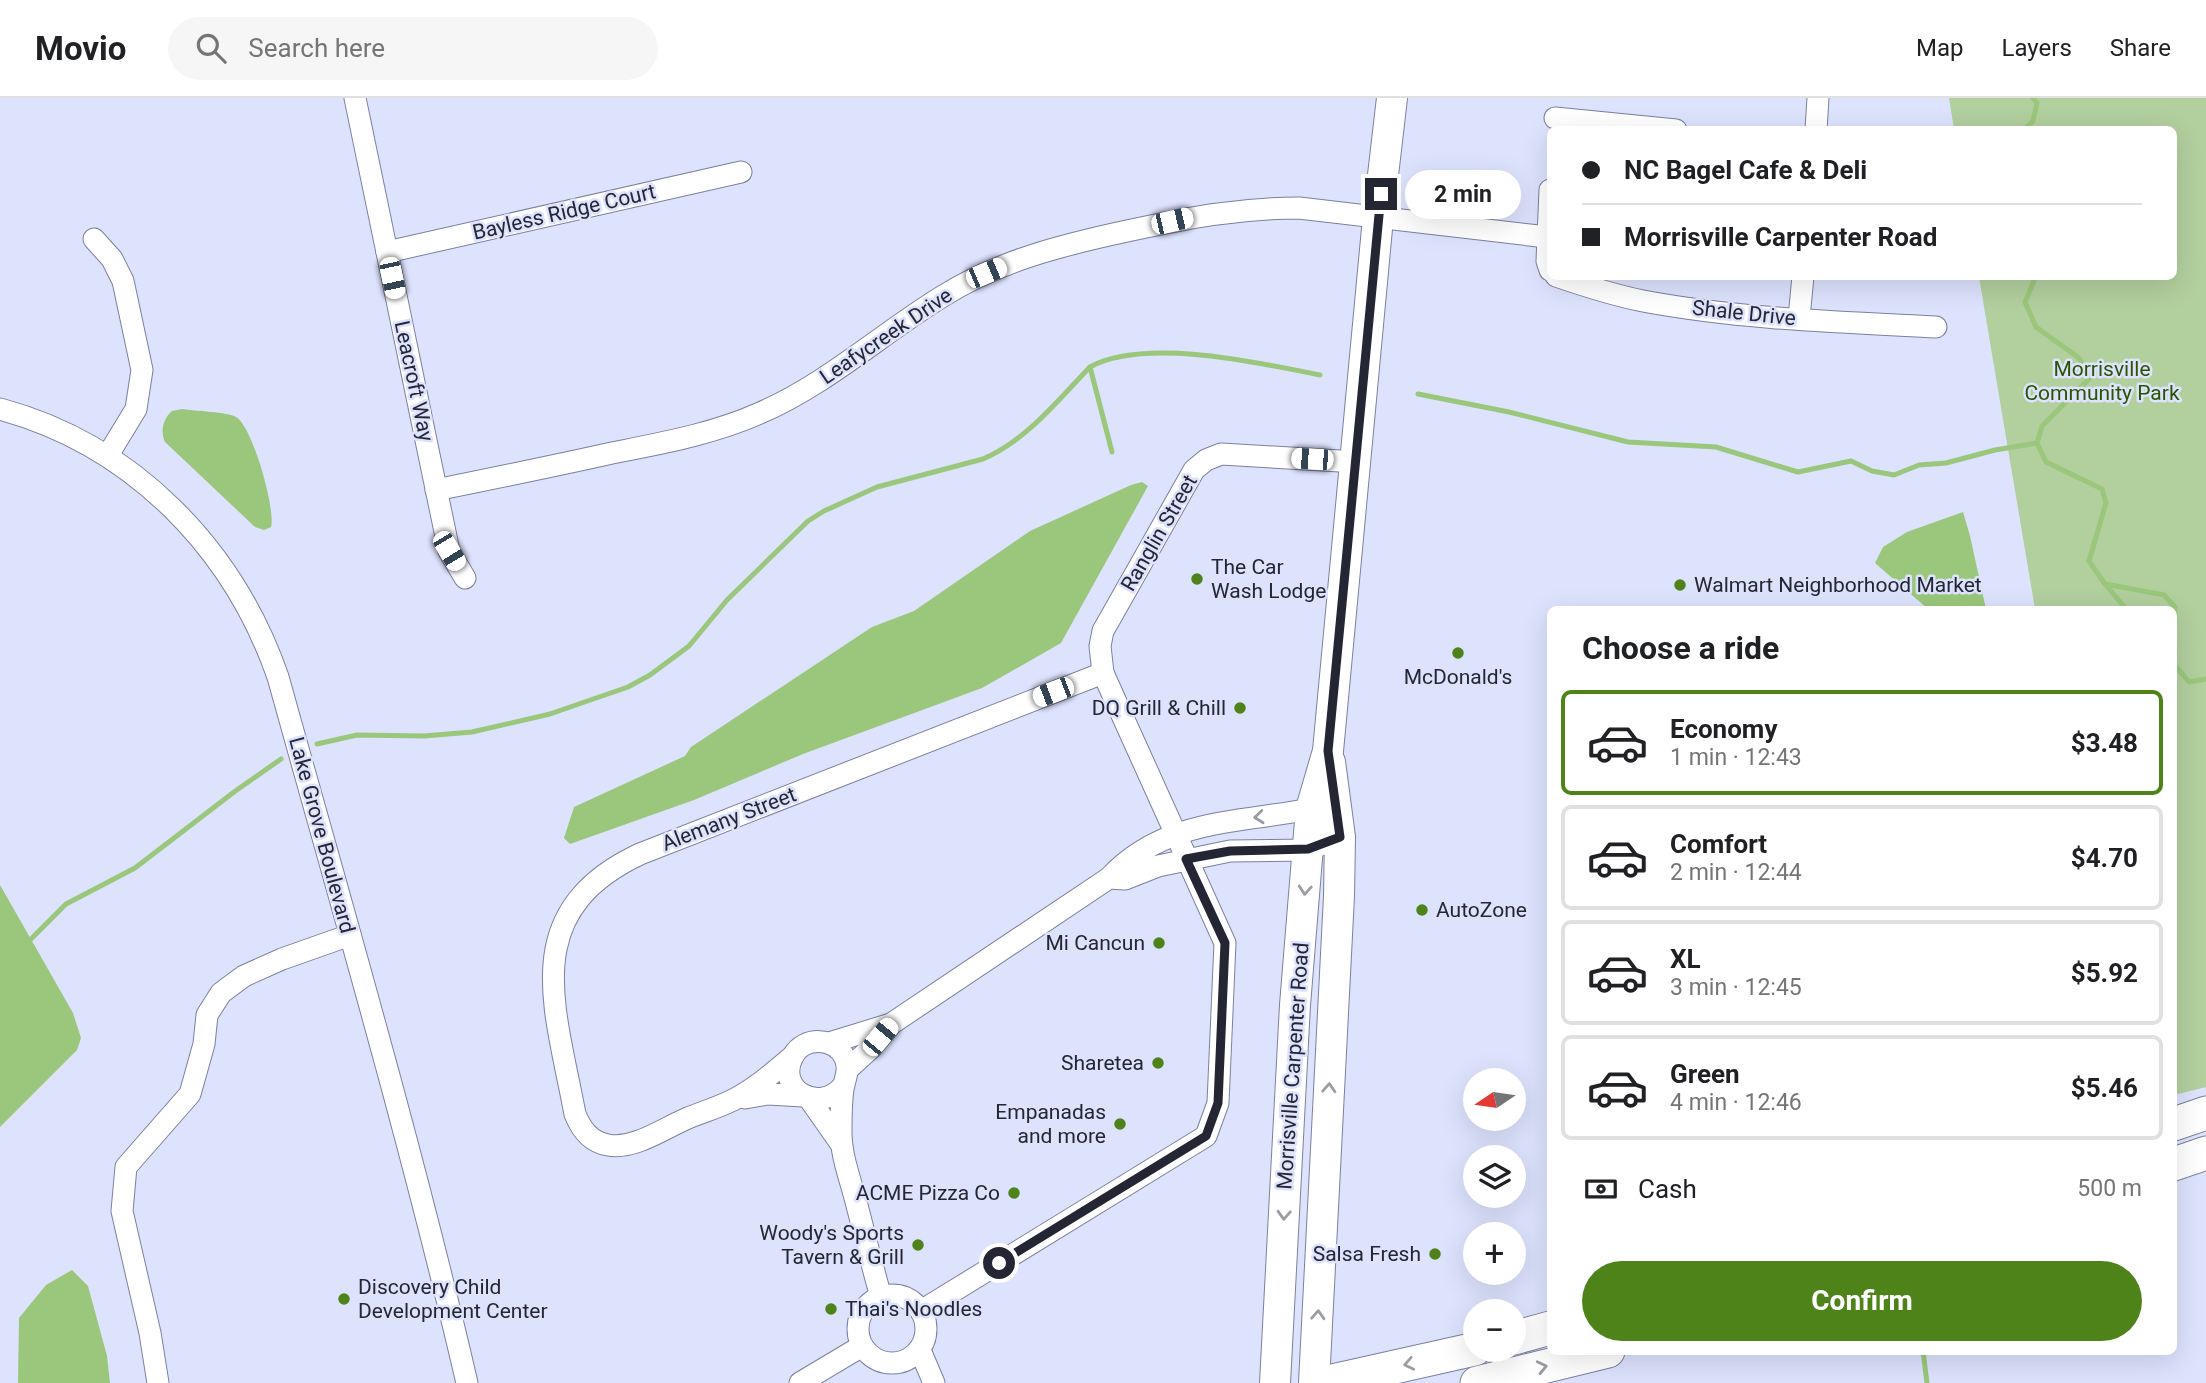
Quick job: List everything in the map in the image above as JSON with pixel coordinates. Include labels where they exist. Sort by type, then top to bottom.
[{"type":"main road","name":"Morrisville Carpenter Road","points":[[1275,1383],[1296,1005],[1311,809],[1328,751],[1389,105]]},
{"type":"main road","name":"Morrisville Carpenter Road","points":[[1314,1383],[1340,837],[1328,751]]},
{"type":"main road","points":[[2177,1123],[2206,1113]]},
{"type":"main road","points":[[2177,1163],[2206,1153]]},
{"type":"main road","points":[[1526,1335],[1547,1329]]},
{"type":"main road","points":[[1323,1383],[1463,1352]]},
{"type":"main road","points":[[1477,1383],[1592,1355]]},
{"type":"street","name":"Leacroft Way","points":[[355,98],[449,551],[465,578]]},
{"type":"street","points":[[1815,126],[1818,98]]},
{"type":"street","points":[[1555,115],[1644,126]]},
{"type":"street","name":"Bayless Ridge Court","points":[[387,251],[741,172]]},
{"type":"street","name":"Leafycreek Drive","points":[[436,490],[674,440],[741,421],[806,390],[964,284],[1019,260],[1058,247],[1228,211],[1299,208],[1547,237]]},
{"type":"street","points":[[1547,237],[1547,261]]},
{"type":"street","points":[[94,239],[113,259],[122,281],[142,370],[136,409],[108,456]]},
{"type":"street","name":"Shale Drive","points":[[1570,280],[1642,301],[1703,310],[1936,327]]},
{"type":"street","points":[[1799,318],[1803,280]]},
{"type":"street","name":"Lake Grove Boulevard","points":[[0,409],[49,425],[108,456],[147,485],[193,528],[224,568],[254,617],[278,677],[447,1298],[467,1383]]},
{"type":"street","name":"Ranglin Street","points":[[1103,673],[1100,646],[1103,631],[1194,470],[1206,460],[1221,454],[1357,462]]},
{"type":"street","points":[[921,1311],[1206,1136],[1218,1103],[1225,943],[1103,673]]},
{"type":"street","name":"Alemany Street","points":[[793,1056],[763,1081],[733,1100],[648,1136],[617,1146],[591,1139],[580,1128],[575,1114],[560,1034],[552,968],[554,948],[570,910],[584,892],[613,867],[640,854],[1103,673]]},
{"type":"street","points":[[806,1097],[821,1100],[830,1097],[891,1024],[1109,878],[1124,862],[1174,834],[1227,820],[1311,809],[1340,837],[1308,849],[1230,851],[1158,866],[1125,879],[1109,878]]},
{"type":"street","points":[[158,1383],[150,1333],[122,1211],[126,1167],[190,1094],[204,1044],[207,1016],[221,993],[244,976],[349,935]]},
{"type":"street","points":[[841,1144],[792,1082],[790,1064],[793,1056],[805,1045],[813,1042],[829,1043],[891,1024]]},
{"type":"street","points":[[829,1043],[842,1053],[846,1077],[841,1144],[881,1297]]},
{"type":"street","name":"Alemany Street","points":[[733,1100],[768,1094],[806,1097]]},
{"type":"street","points":[[881,1297],[904,1297],[921,1311],[927,1331],[920,1350],[902,1362],[896,1373],[874,1359],[862,1346],[858,1322],[863,1311],[881,1297]]},
{"type":"street","points":[[800,1383],[862,1346]]},
{"type":"street","points":[[920,1350],[934,1383]]},
{"type":"green space","name":"Morrisville Community Park","points":[[1949,98],[2206,98],[2206,1087],[2177,1094],[2177,606],[2034,606],[1980,280],[2177,280],[2177,126],[1954,126]]},
{"type":"shaded area","points":[[182,409],[232,415],[242,423],[261,469],[270,504],[271,527],[264,530],[255,527],[165,442],[163,425],[166,418],[172,411]]},
{"type":"shaded area","points":[[1142,482],[1148,486],[1061,643],[982,688],[803,754],[694,800],[570,844],[564,838],[574,807],[685,756],[691,747],[872,627],[914,611],[1030,531]]},
{"type":"shaded area","points":[[1963,512],[1985,606],[1925,606],[1875,563],[1883,547],[1907,532]]},
{"type":"shaded area","points":[[0,885],[73,1013],[81,1038],[77,1050],[0,1127]]},
{"type":"shaded area","points":[[72,1270],[88,1286],[107,1356],[110,1383],[18,1383],[19,1318],[46,1285]]},
{"type":"waterway","points":[[2028,126],[2033,121],[2037,103],[2033,98]]},
{"type":"waterway","points":[[2034,280],[2025,302],[2036,327],[2079,358],[2090,378],[2042,426],[2037,443],[2046,462],[2102,489],[2106,503],[2089,561],[2105,584],[2164,595],[2174,606]]},
{"type":"waterway","points":[[317,744],[357,735],[424,736],[472,732],[550,714],[628,687],[650,675],[689,646],[727,600],[808,521],[877,487],[983,459],[999,451],[1041,419],[1090,367],[1113,358],[1141,354],[1203,355],[1320,375]]},
{"type":"waterway","points":[[1090,367],[1112,452]]},
{"type":"waterway","points":[[1418,394],[1509,412],[1628,442],[1716,447],[1798,472],[1851,461],[1872,471],[1894,475],[1919,465],[1946,463],[1995,450],[2037,443]]},
{"type":"waterway","points":[[2106,585],[2124,606]]},
{"type":"waterway","points":[[2177,668],[2189,682],[2206,679]]},
{"type":"waterway","points":[[27,943],[66,904],[135,868],[281,759]]},
{"type":"waterway","points":[[1924,1355],[1927,1383]]},
{"type":"place","name":"The Car Wash Lodge","points":[[1197,579]]},
{"type":"place","name":"Walmart Neighborhood Market","points":[[1680,585]]},
{"type":"place","name":"McDonald's","points":[[1458,653]]},
{"type":"place","name":"DQ Grill & Chill","points":[[1240,708]]},
{"type":"place","name":"AutoZone","points":[[1422,910]]},
{"type":"place","name":"Mi Cancun","points":[[1159,943]]},
{"type":"place","name":"Sharetea","points":[[1158,1063]]},
{"type":"place","name":"Empanadas and more","points":[[1120,1124]]},
{"type":"place","name":"ACME Pizza Co","points":[[1014,1193]]},
{"type":"place","name":"Woody's Sports Tavern & Grill","points":[[918,1245]]},
{"type":"place","name":"Salsa Fresh","points":[[1435,1254]]},
{"type":"place","name":"Discovery Child Development Center","points":[[344,1299]]},
{"type":"place","name":"Thai's Noodles","points":[[831,1309]]},
{"type":"route","points":[[999,1263],[1206,1136],[1218,1103],[1225,943],[1186,859],[1230,851],[1308,849],[1340,837],[1328,751],[1381,194]]}]
